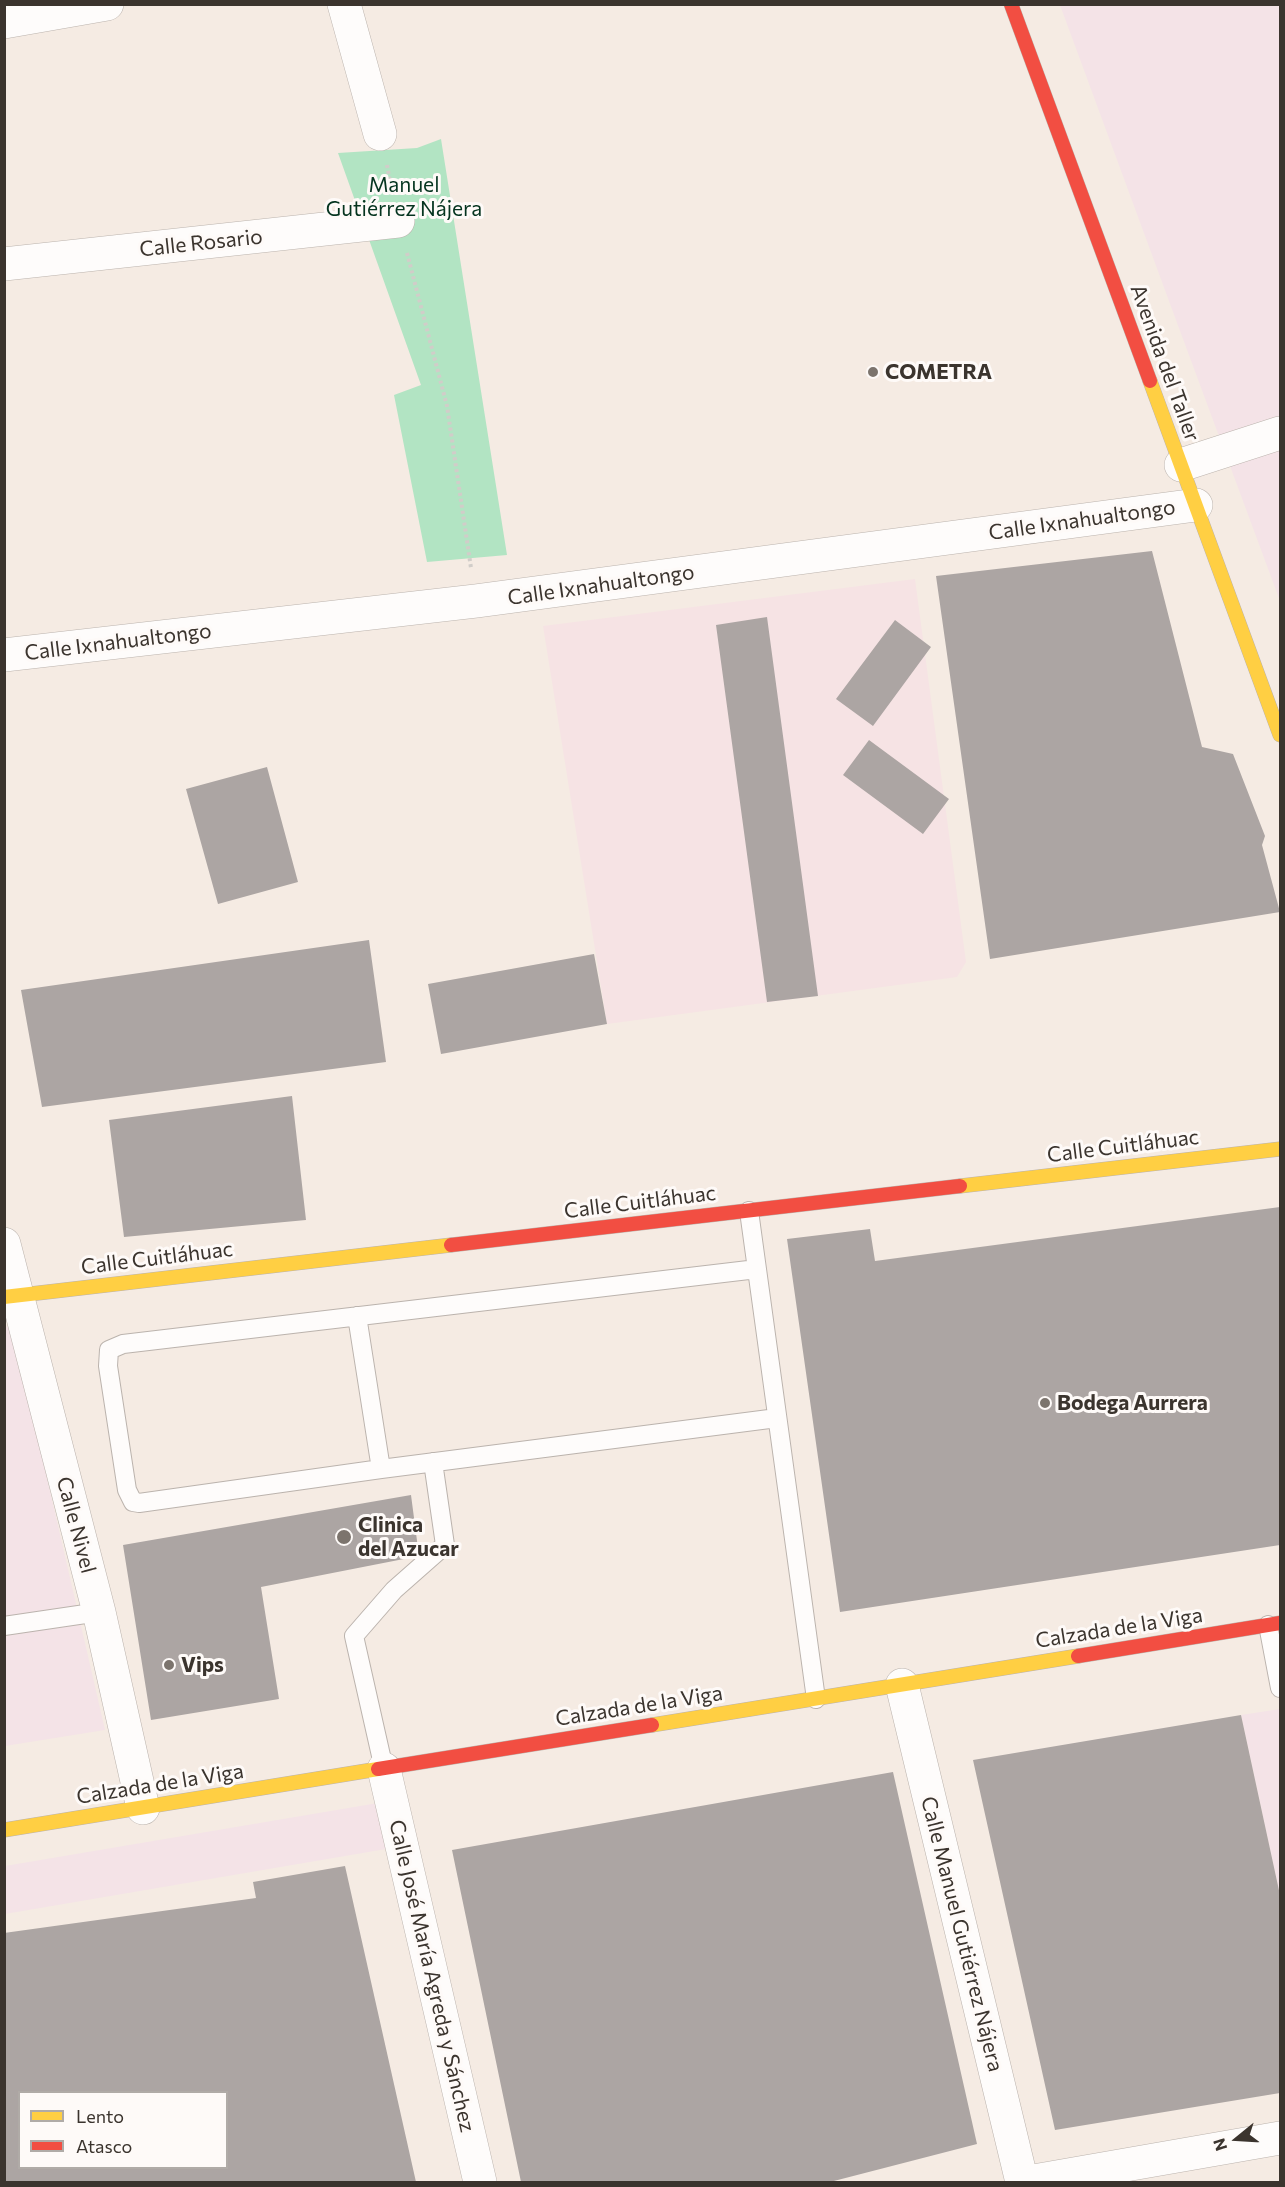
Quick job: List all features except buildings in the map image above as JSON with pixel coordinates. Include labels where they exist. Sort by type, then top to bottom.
[{"type":"main road","name":"Avenida del Taller","points":[[1011,4],[1281,735]]},
{"type":"main road","name":"Calle Cuitláhuac","points":[[10,1296],[1281,1149]]},
{"type":"main road","name":"Calzada de la Viga","points":[[4,1830],[1274,1624]]},
{"type":"street","points":[[4,22],[106,4]]},
{"type":"street","points":[[344,4],[380,134]]},
{"type":"street","name":"Calle Rosario","points":[[4,264],[398,221]]},
{"type":"street","points":[[1181,465],[1281,433]]},
{"type":"street","name":"Calle Ixnahualtongo","points":[[4,655],[476,601],[1196,505]]},
{"type":"street","name":"Calle Nivel","points":[[4,1244],[10,1296],[99,1612],[143,1808]]},
{"type":"street","name":"Calle Manuel Gutiérrez Nájera","points":[[902,1685],[1022,2182]]},
{"type":"street","name":"Calle José María Agreda y Sánchez","points":[[384,1769],[480,2182]]},
{"type":"street","points":[[1029,2182],[1281,2138]]},
{"type":"lane","points":[[749,1211],[816,1699]]},
{"type":"lane","points":[[757,1269],[115,1346],[109,1350],[108,1357],[127,1490],[133,1502],[139,1503],[381,1468],[777,1418]]},
{"type":"lane","points":[[357,1316],[381,1468]]},
{"type":"lane","points":[[384,1769],[354,1636],[394,1590],[445,1545],[433,1462]]},
{"type":"lane","points":[[4,1626],[99,1612]]},
{"type":"lane","points":[[1274,1624],[1281,1688]]},
{"type":"path","points":[[380,134],[398,221],[447,406],[476,601]]},
{"type":"shaded area","points":[[1060,5],[1280,5],[1280,601],[1176,320]]},
{"type":"shaded area","points":[[915,579],[966,962],[957,977],[607,1024],[543,626]]},
{"type":"shaded area","points":[[12,1326],[105,1730],[5,1746],[4,1327]]},
{"type":"shaded area","points":[[1280,1709],[1280,1895],[1241,1715]]},
{"type":"shaded area","points":[[378,1803],[386,1849],[5,1914],[5,1866]]},
{"type":"green space","name":"Manuel Gutiérrez Nájera","points":[[441,139],[507,555],[427,562],[394,395],[421,385],[338,153],[417,148]]},
{"type":"traffic: slow","points":[[1150,381],[1280,735]]},
{"type":"traffic: slow","points":[[960,1186],[1280,1149]]},
{"type":"traffic: slow","points":[[4,1297],[451,1245]]},
{"type":"traffic: slow","points":[[652,1725],[1078,1656]]},
{"type":"traffic: slow","points":[[4,1830],[378,1769]]},
{"type":"traffic: jam","points":[[1011,4],[1150,381]]},
{"type":"traffic: jam","points":[[451,1245],[960,1186]]},
{"type":"traffic: jam","points":[[1078,1656],[1280,1623]]},
{"type":"traffic: jam","points":[[378,1769],[652,1725]]},
{"type":"place","name":"COMETRA","points":[[873,372]]},
{"type":"place","name":"Bodega Aurrera","points":[[1045,1403]]},
{"type":"place","name":"Clinica del Azucar","points":[[344,1537]]},
{"type":"place","name":"Vips","points":[[169,1665]]}]
